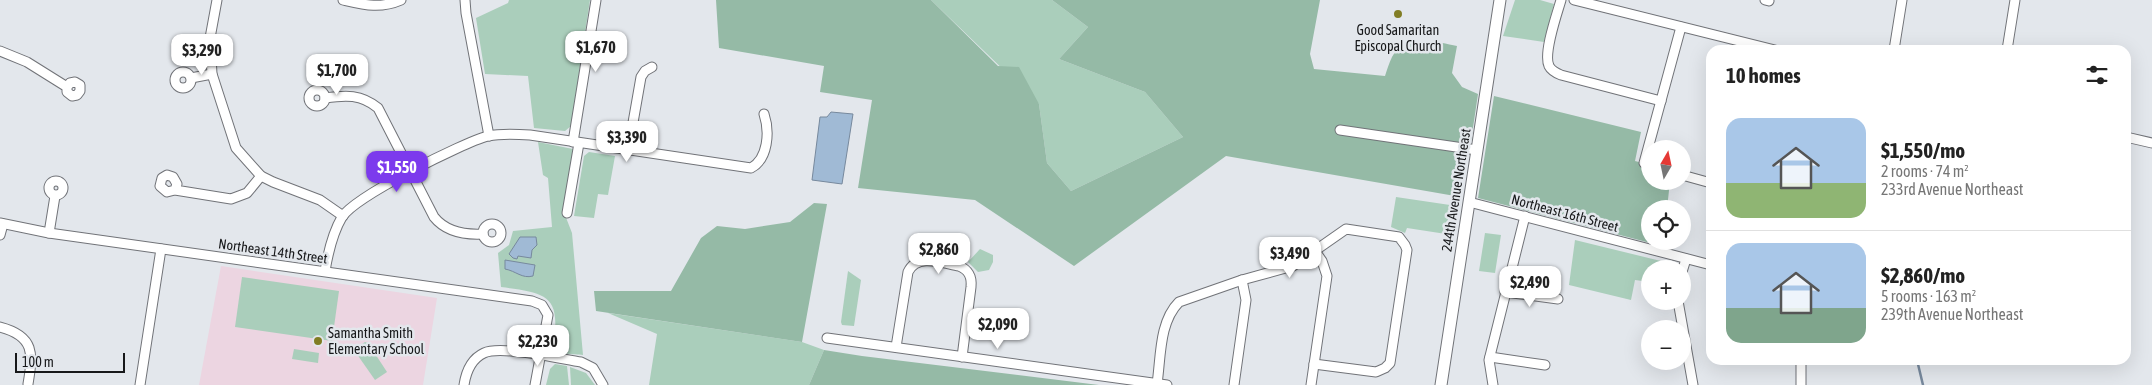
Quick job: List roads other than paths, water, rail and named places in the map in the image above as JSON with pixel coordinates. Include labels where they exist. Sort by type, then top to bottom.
[{"type":"street","points":[[217,0],[210,38],[212,74],[236,148],[261,176],[320,200],[343,216]]},
{"type":"street","points":[[343,0],[381,7],[401,0]]},
{"type":"street","points":[[465,0],[489,136]]},
{"type":"street","points":[[567,213],[596,0]]},
{"type":"street","name":"244th Avenue Northeast","points":[[1441,385],[1500,0]]},
{"type":"street","points":[[1561,0],[1547,55],[1549,66],[1561,75],[1661,101]]},
{"type":"street","points":[[1574,0],[1613,5],[1681,27],[1754,45]]},
{"type":"street","points":[[1895,45],[1902,0]]},
{"type":"street","points":[[2008,45],[2015,0]]},
{"type":"street","points":[[1650,140],[1681,27]]},
{"type":"street","points":[[0,51],[27,62],[66,87]]},
{"type":"street","points":[[628,151],[641,77],[645,70],[652,67]]},
{"type":"street","points":[[191,78],[212,74]]},
{"type":"street","points":[[325,98],[358,96],[365,98],[378,108],[439,224],[452,231],[483,234]]},
{"type":"street","points":[[325,272],[331,243],[343,216],[378,189],[475,141],[489,136],[514,134],[751,168],[762,159],[767,129],[764,114]]},
{"type":"street","points":[[1340,130],[1477,150]]},
{"type":"street","points":[[2131,138],[2152,144]]},
{"type":"street","points":[[175,190],[231,199],[246,193],[261,176]]},
{"type":"street","points":[[1691,177],[1706,182]]},
{"type":"street","points":[[49,233],[55,196]]},
{"type":"street","name":"Northeast 16th Street","points":[[1469,202],[1706,265]]},
{"type":"street","points":[[1493,385],[1490,356],[1525,216]]},
{"type":"street","points":[[0,235],[2,223]]},
{"type":"street","name":"Northeast 14th Street","points":[[2,223],[49,233],[532,301],[542,305],[548,320],[542,356]]},
{"type":"street","points":[[1157,384],[1166,323],[1172,309],[1179,302],[1242,280],[1293,266],[1346,229],[1393,235],[1402,240],[1407,250],[1390,363],[1385,368],[1376,372],[1314,364]]},
{"type":"street","points":[[140,385],[161,249]]},
{"type":"street","points":[[1311,385],[1327,276],[1322,261],[1315,251]]},
{"type":"street","points":[[896,347],[908,272],[910,266],[922,260],[959,266],[970,274],[971,287],[962,357]]},
{"type":"street","points":[[1234,385],[1246,300],[1242,280]]},
{"type":"street","points":[[1505,292],[1558,299]]},
{"type":"street","points":[[1680,310],[1693,385]]},
{"type":"street","points":[[0,327],[18,333],[30,346],[29,385],[24,385]]},
{"type":"street","points":[[826,338],[1167,385]]},
{"type":"street","points":[[464,385],[469,367],[478,357],[491,351],[500,350],[582,362],[598,373],[603,385]]},
{"type":"street","points":[[535,385],[542,356]]},
{"type":"street","points":[[1490,356],[1545,365]]},
{"type":"street","points":[[1801,365],[1801,385]]},
{"type":"water","points":[[831,112],[853,114],[842,184],[812,180],[820,117],[827,117]]},
{"type":"water","points":[[520,237],[536,237],[537,245],[532,250],[531,258],[518,256],[517,259],[509,254]]},
{"type":"water","points":[[505,260],[535,265],[533,276],[522,276],[505,269]]},
{"type":"waterway","points":[[1918,365],[1923,385]]},
{"type":"place","name":"Good Samaritan Episcopal Church","points":[[1398,14]]},
{"type":"place","name":"Samantha Smith Elementary School","points":[[318,341]]}]
